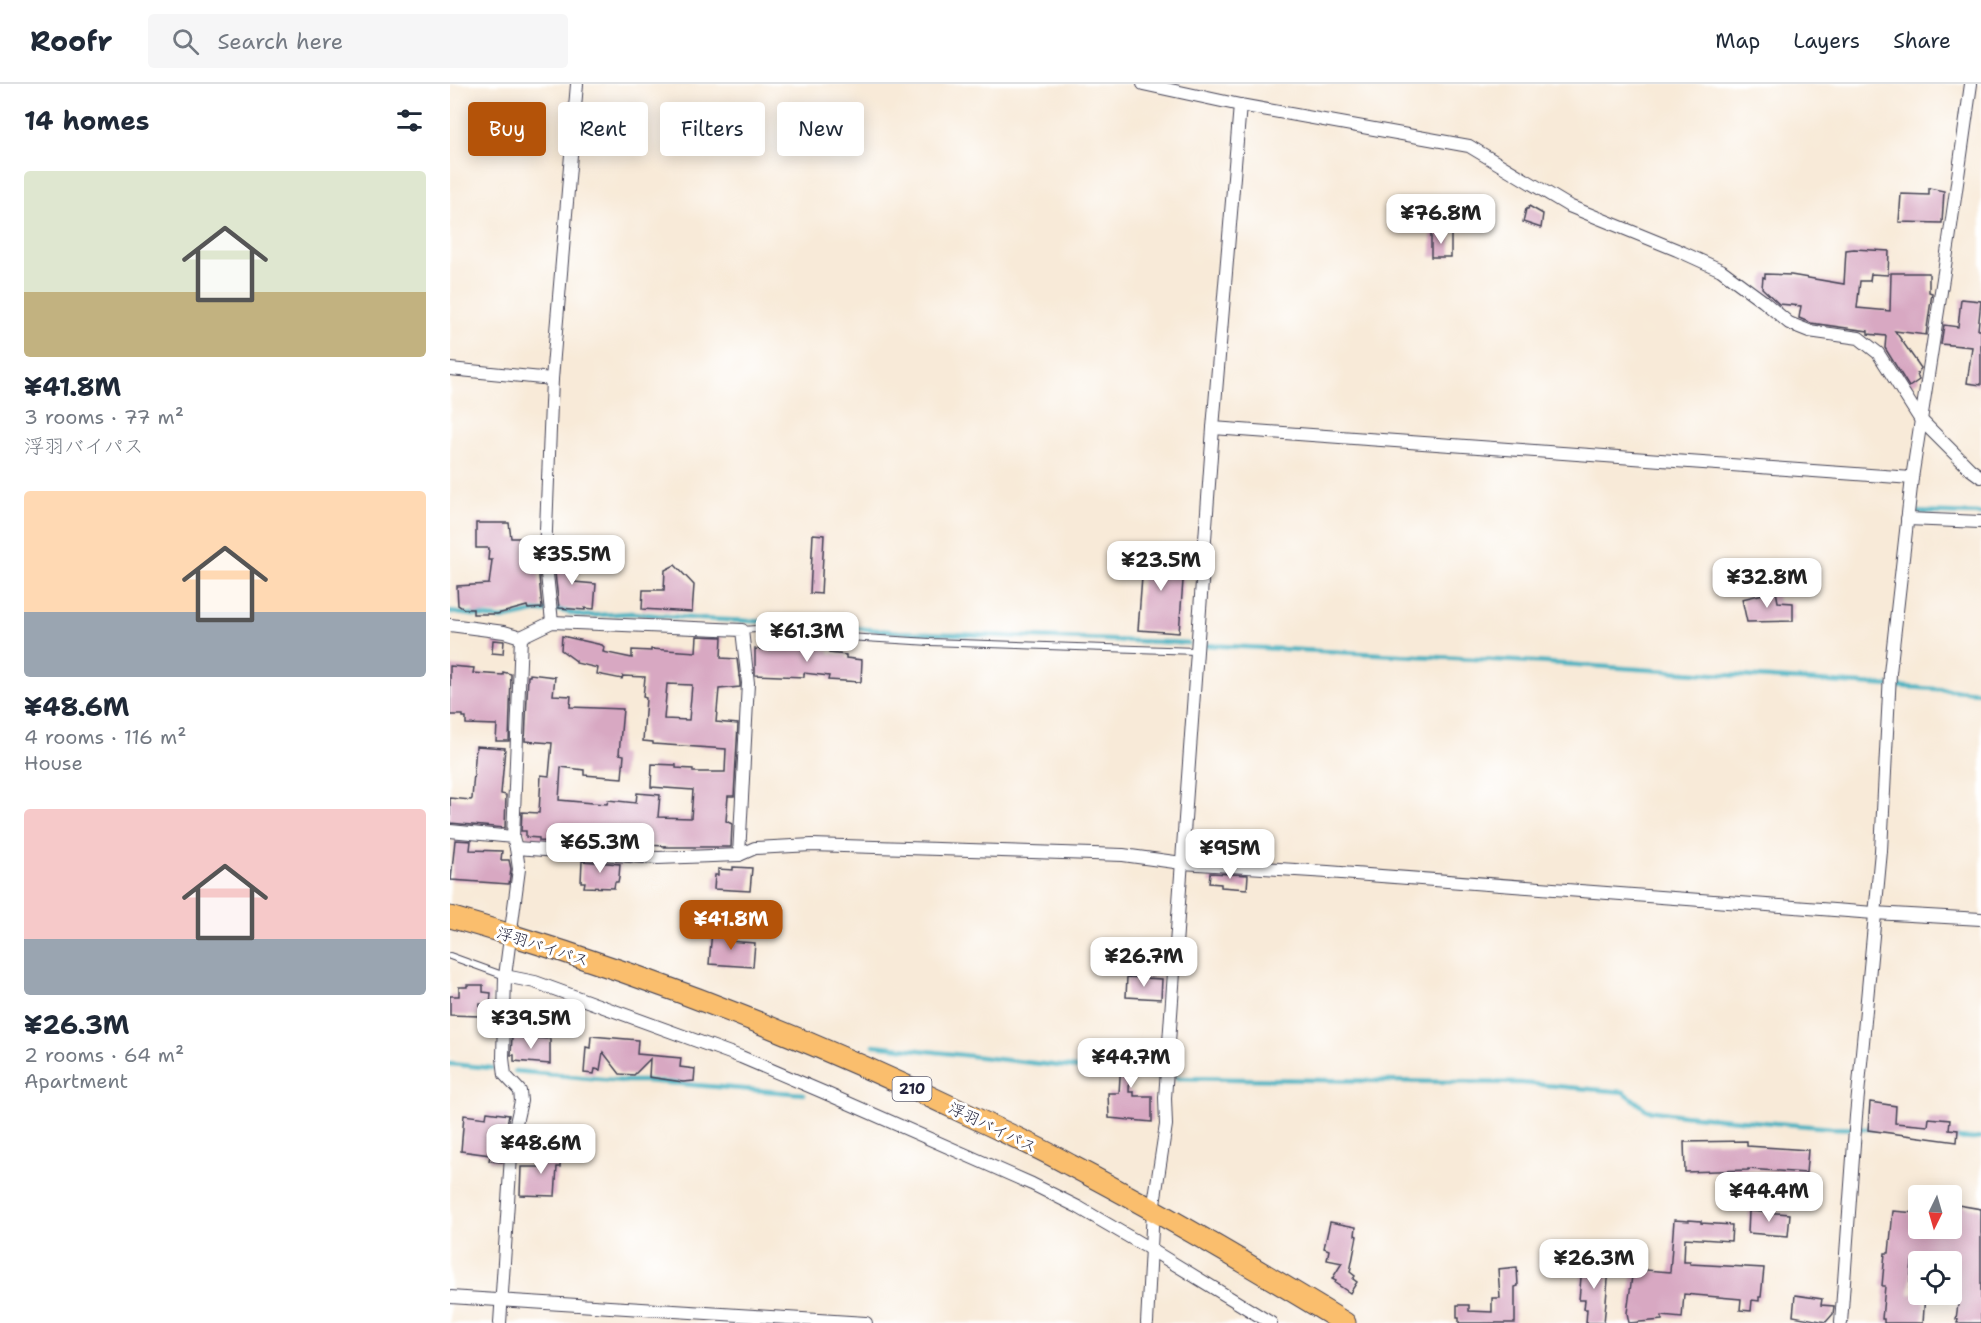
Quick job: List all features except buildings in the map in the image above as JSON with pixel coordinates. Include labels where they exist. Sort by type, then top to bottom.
[{"type":"highway","name":"浮羽バイパス","points":[[450,918],[512,935],[660,985],[797,1037],[935,1099],[1049,1154],[1153,1210],[1345,1323]]},
{"type":"street","points":[[552,619],[545,555],[552,379],[577,84]]},
{"type":"street","points":[[1143,84],[1240,105],[1469,146],[1569,206],[1677,249],[1721,270],[1789,323],[1809,331],[1859,338],[1878,353],[1920,419],[1981,477]]},
{"type":"street","points":[[1841,1323],[1856,1116],[1881,851],[1890,673],[1920,419],[1950,240],[1971,84]]},
{"type":"street","points":[[1147,1323],[1153,1210],[1166,1125],[1165,1098],[1196,651],[1240,105]]},
{"type":"street","points":[[450,369],[552,379]]},
{"type":"street","points":[[1213,428],[1912,478]]},
{"type":"street","points":[[1907,519],[1981,522]]},
{"type":"street","points":[[450,625],[504,632],[521,637],[552,619],[742,630],[748,682],[739,855]]},
{"type":"street","points":[[500,1323],[512,1141],[521,1101],[520,1091],[505,1075],[505,976],[519,869],[514,842],[521,637]]},
{"type":"street","points":[[450,831],[514,842],[658,858],[739,855],[755,848],[812,845],[1123,855],[1182,863],[1981,919]]},
{"type":"street","points":[[505,976],[535,982],[741,1058],[1032,1184],[1078,1207],[1150,1249],[1270,1323]]},
{"type":"street","points":[[450,1297],[866,1323]]},
{"type":"lane","points":[[742,630],[772,628],[848,637],[930,642],[1196,651]]},
{"type":"lane","points":[[450,956],[505,976]]},
{"type":"waterway","points":[[1913,512],[1981,514]]},
{"type":"waterway","points":[[450,612],[502,619],[534,612],[558,610],[583,616],[631,613],[800,623],[899,632],[1188,643]]},
{"type":"waterway","points":[[1205,645],[1534,662],[1981,692]]},
{"type":"waterway","points":[[874,1045],[1157,1077]]},
{"type":"waterway","points":[[450,1064],[492,1068]]},
{"type":"waterway","points":[[515,1071],[804,1094]]},
{"type":"waterway","points":[[1176,1078],[1521,1083],[1624,1092],[1647,1110],[1683,1115],[1831,1128],[1874,1129]]},
{"type":"waterway","points":[[1953,1138],[1981,1138]]}]
